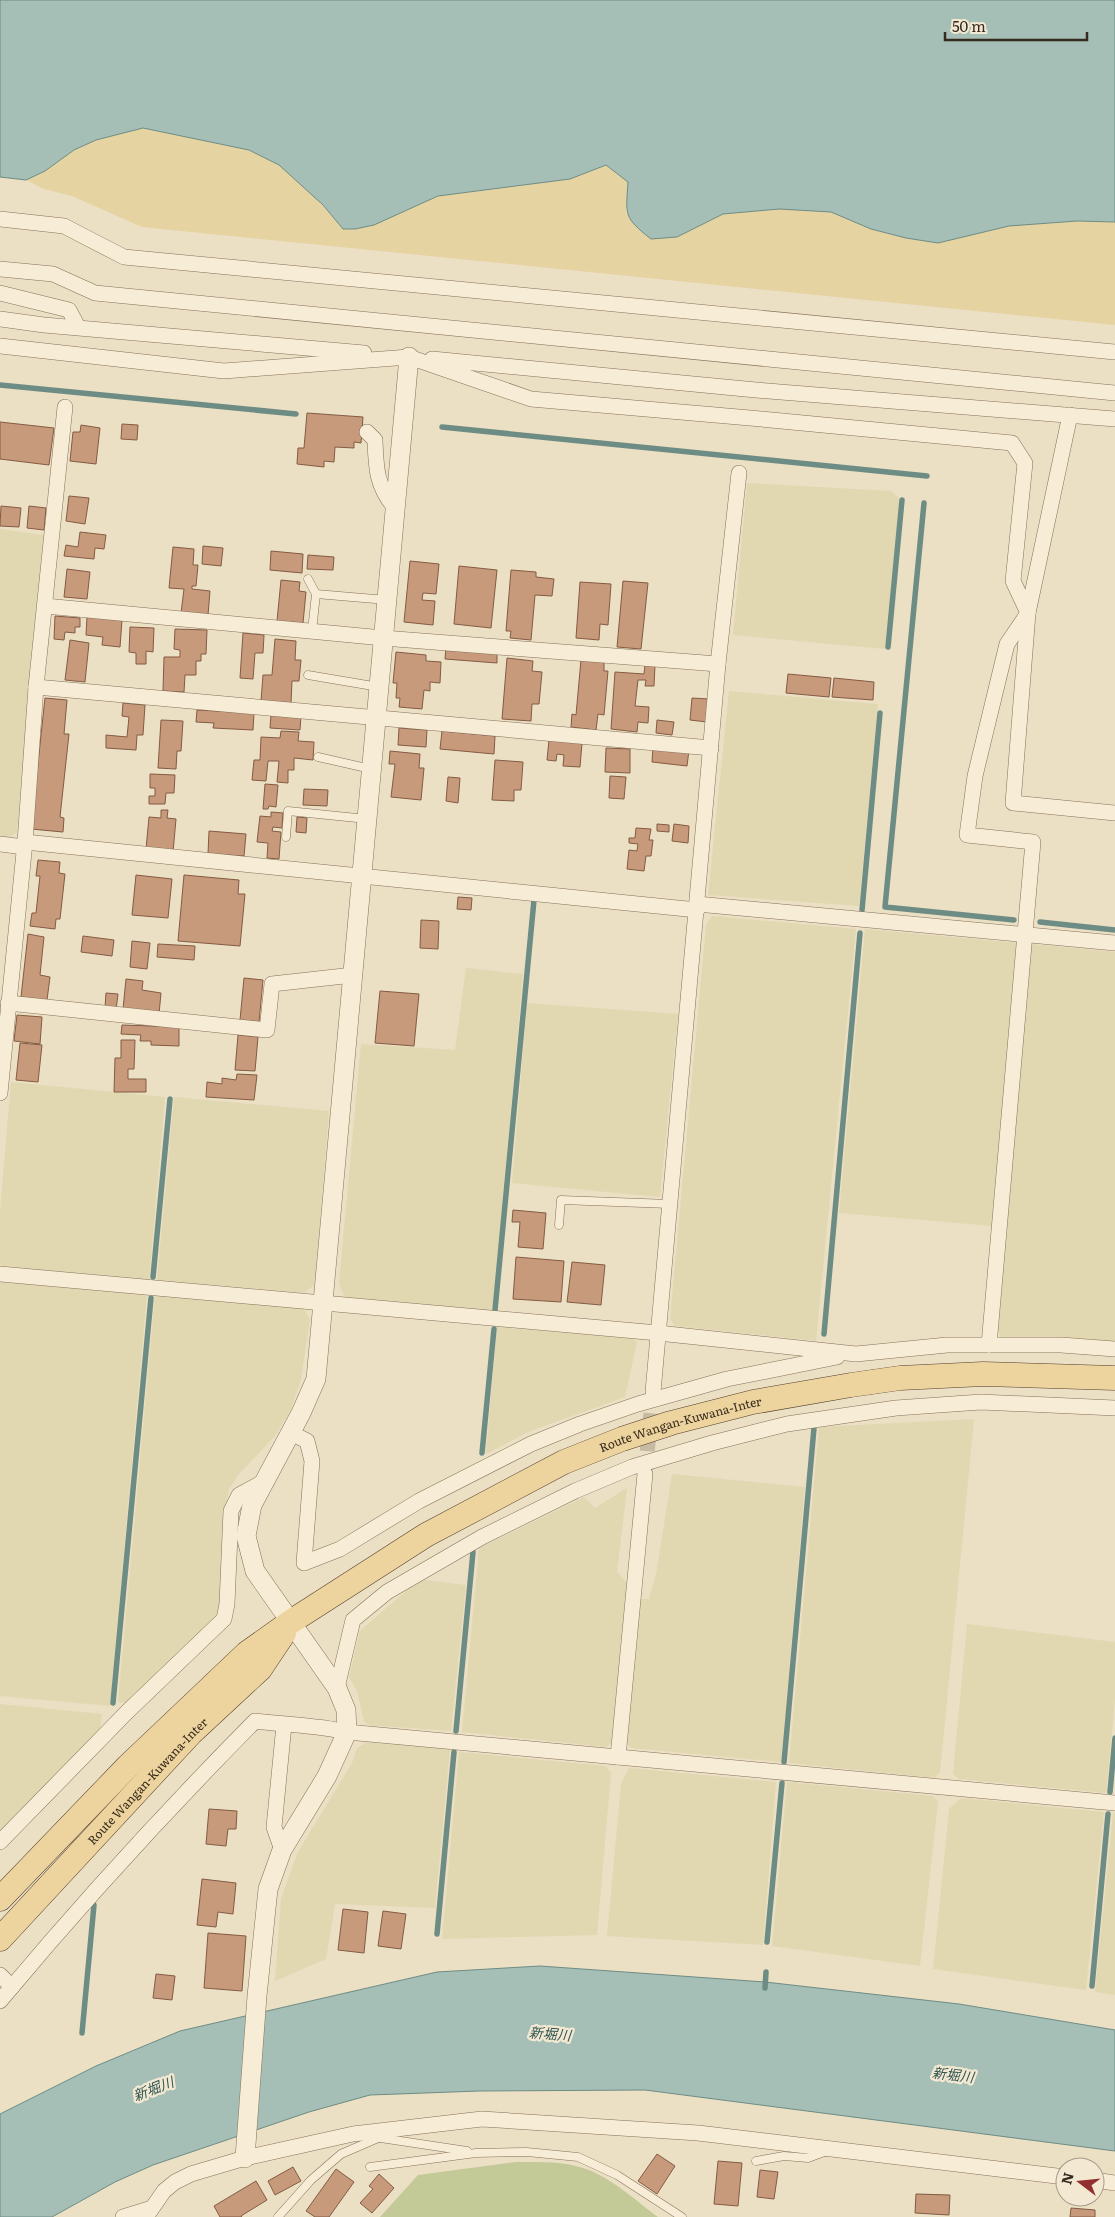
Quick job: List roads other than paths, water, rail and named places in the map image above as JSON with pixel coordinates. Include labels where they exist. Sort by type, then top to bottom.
[{"type":"main road","name":"Route Wangan-Kuwana-Inter","points":[[0,1899],[128,1766],[247,1653],[292,1621],[426,1535],[470,1510],[564,1462],[622,1439],[671,1423],[753,1402],[900,1378],[983,1374],[1115,1378]]},
{"type":"main road","name":"Route Wangan-Kuwana-Inter","points":[[0,1939],[191,1733],[260,1669],[292,1621]]},
{"type":"street","points":[[0,220],[64,226],[124,257],[1115,352]]},
{"type":"street","points":[[0,269],[53,274],[95,293],[1115,393]]},
{"type":"street","points":[[0,293],[69,310],[78,328]]},
{"type":"street","points":[[0,319],[78,328],[765,390],[1115,419]]},
{"type":"street","points":[[0,346],[224,371],[409,357],[531,399],[760,418],[1012,443],[1025,463],[1013,581],[1028,613]]},
{"type":"street","points":[[245,2158],[257,1996],[268,1889],[282,1850],[327,1776],[347,1732],[346,1710],[337,1688],[255,1570],[246,1536],[252,1505],[291,1434],[316,1379],[409,357]]},
{"type":"street","points":[[0,1094],[24,844],[36,687],[64,407]]},
{"type":"street","points":[[1070,415],[1028,613],[1013,803],[1115,813]]},
{"type":"street","points":[[367,432],[375,440],[376,475],[387,498],[395,508]]},
{"type":"street","points":[[653,1392],[718,664],[739,472]]},
{"type":"street","points":[[45,606],[383,638],[718,664]]},
{"type":"street","points":[[989,1345],[1033,842],[967,835],[974,776],[1007,644],[1028,613]]},
{"type":"street","points":[[36,687],[711,748]]},
{"type":"street","points":[[0,844],[24,844],[697,907],[1115,943]]},
{"type":"street","points":[[8,1003],[267,1030],[272,984],[353,975]]},
{"type":"street","points":[[0,1274],[658,1333],[856,1354]]},
{"type":"street","points":[[291,1434],[306,1441],[312,1460],[304,1563],[340,1549],[419,1501],[531,1444],[580,1424],[638,1404],[727,1379],[785,1366],[856,1354],[947,1345],[1061,1345],[1115,1349]]},
{"type":"street","points":[[337,1688],[353,1620],[387,1592],[482,1537],[575,1491],[632,1467],[712,1442],[787,1424],[896,1408],[982,1402],[1115,1408]]},
{"type":"street","points":[[618,1757],[645,1474]]},
{"type":"street","points":[[0,1842],[127,1712],[224,1619],[227,1604],[231,1512],[239,1495],[263,1482]]},
{"type":"street","points":[[0,2002],[73,1914],[196,1780],[255,1721],[284,1725],[318,1726],[347,1732],[1115,1804]]},
{"type":"street","points":[[282,1850],[274,1827],[284,1725]]},
{"type":"street","points":[[0,1975],[12,1987]]},
{"type":"street","points":[[123,2217],[147,2213],[164,2191],[175,2182],[191,2174],[245,2158],[353,2134],[482,2119],[698,2133],[1055,2176]]},
{"type":"lane","points":[[308,579],[316,594],[312,631]]},
{"type":"lane","points":[[316,594],[386,600]]},
{"type":"lane","points":[[308,675],[379,687]]},
{"type":"lane","points":[[318,757],[371,769]]},
{"type":"lane","points":[[286,837],[288,812],[367,819]]},
{"type":"lane","points":[[559,1225],[561,1200],[670,1204]]},
{"type":"lane","points":[[353,2134],[476,2153]]},
{"type":"lane","points":[[278,2217],[311,2180],[341,2154],[378,2138]]},
{"type":"lane","points":[[756,2161],[784,2156],[808,2158],[834,2149]]},
{"type":"lane","points":[[370,2167],[476,2153],[527,2152],[578,2157],[617,2175],[682,2217]]},
{"type":"water","points":[[0,0],[1115,0],[1115,222],[1077,221],[1009,226],[938,243],[906,238],[871,229],[831,212],[779,209],[723,214],[677,237],[651,239],[635,225],[628,215],[628,182],[606,165],[570,179],[438,196],[374,225],[355,229],[343,229],[323,205],[279,165],[249,150],[143,128],[96,140],[74,150],[45,171],[26,180],[0,177]]},
{"type":"water","name":"新堀川","points":[[540,1966],[765,1982],[959,2004],[1115,2030],[1115,2151],[645,2090],[479,2091],[370,2095],[309,2112],[153,2165],[115,2182],[52,2217],[0,2217],[0,2114],[96,2066],[180,2031],[437,1972]]},
{"type":"waterway","points":[[0,385],[296,414]]},
{"type":"waterway","points":[[442,427],[927,476]]},
{"type":"waterway","points":[[888,647],[902,500]]},
{"type":"waterway","points":[[924,503],[885,907],[1014,920]]},
{"type":"waterway","points":[[862,910],[880,713]]},
{"type":"waterway","points":[[495,1310],[534,900]]},
{"type":"waterway","points":[[1040,922],[1115,930]]},
{"type":"waterway","points":[[824,1334],[860,933]]},
{"type":"waterway","points":[[153,1277],[170,1099]]},
{"type":"waterway","points":[[113,1703],[151,1298]]},
{"type":"waterway","points":[[482,1453],[494,1329]]},
{"type":"waterway","points":[[784,1762],[814,1428]]},
{"type":"waterway","points":[[456,1731],[473,1552]]},
{"type":"waterway","points":[[1110,1792],[1115,1738]]},
{"type":"waterway","points":[[437,1934],[454,1752]]},
{"type":"waterway","points":[[767,1942],[782,1783]]},
{"type":"waterway","points":[[1092,1986],[1108,1814]]},
{"type":"waterway","points":[[82,2033],[94,1905]]},
{"type":"waterway","points":[[765,1988],[766,1972]]},
{"type":"tunnel","points":[[645,1474],[653,1392]]}]
